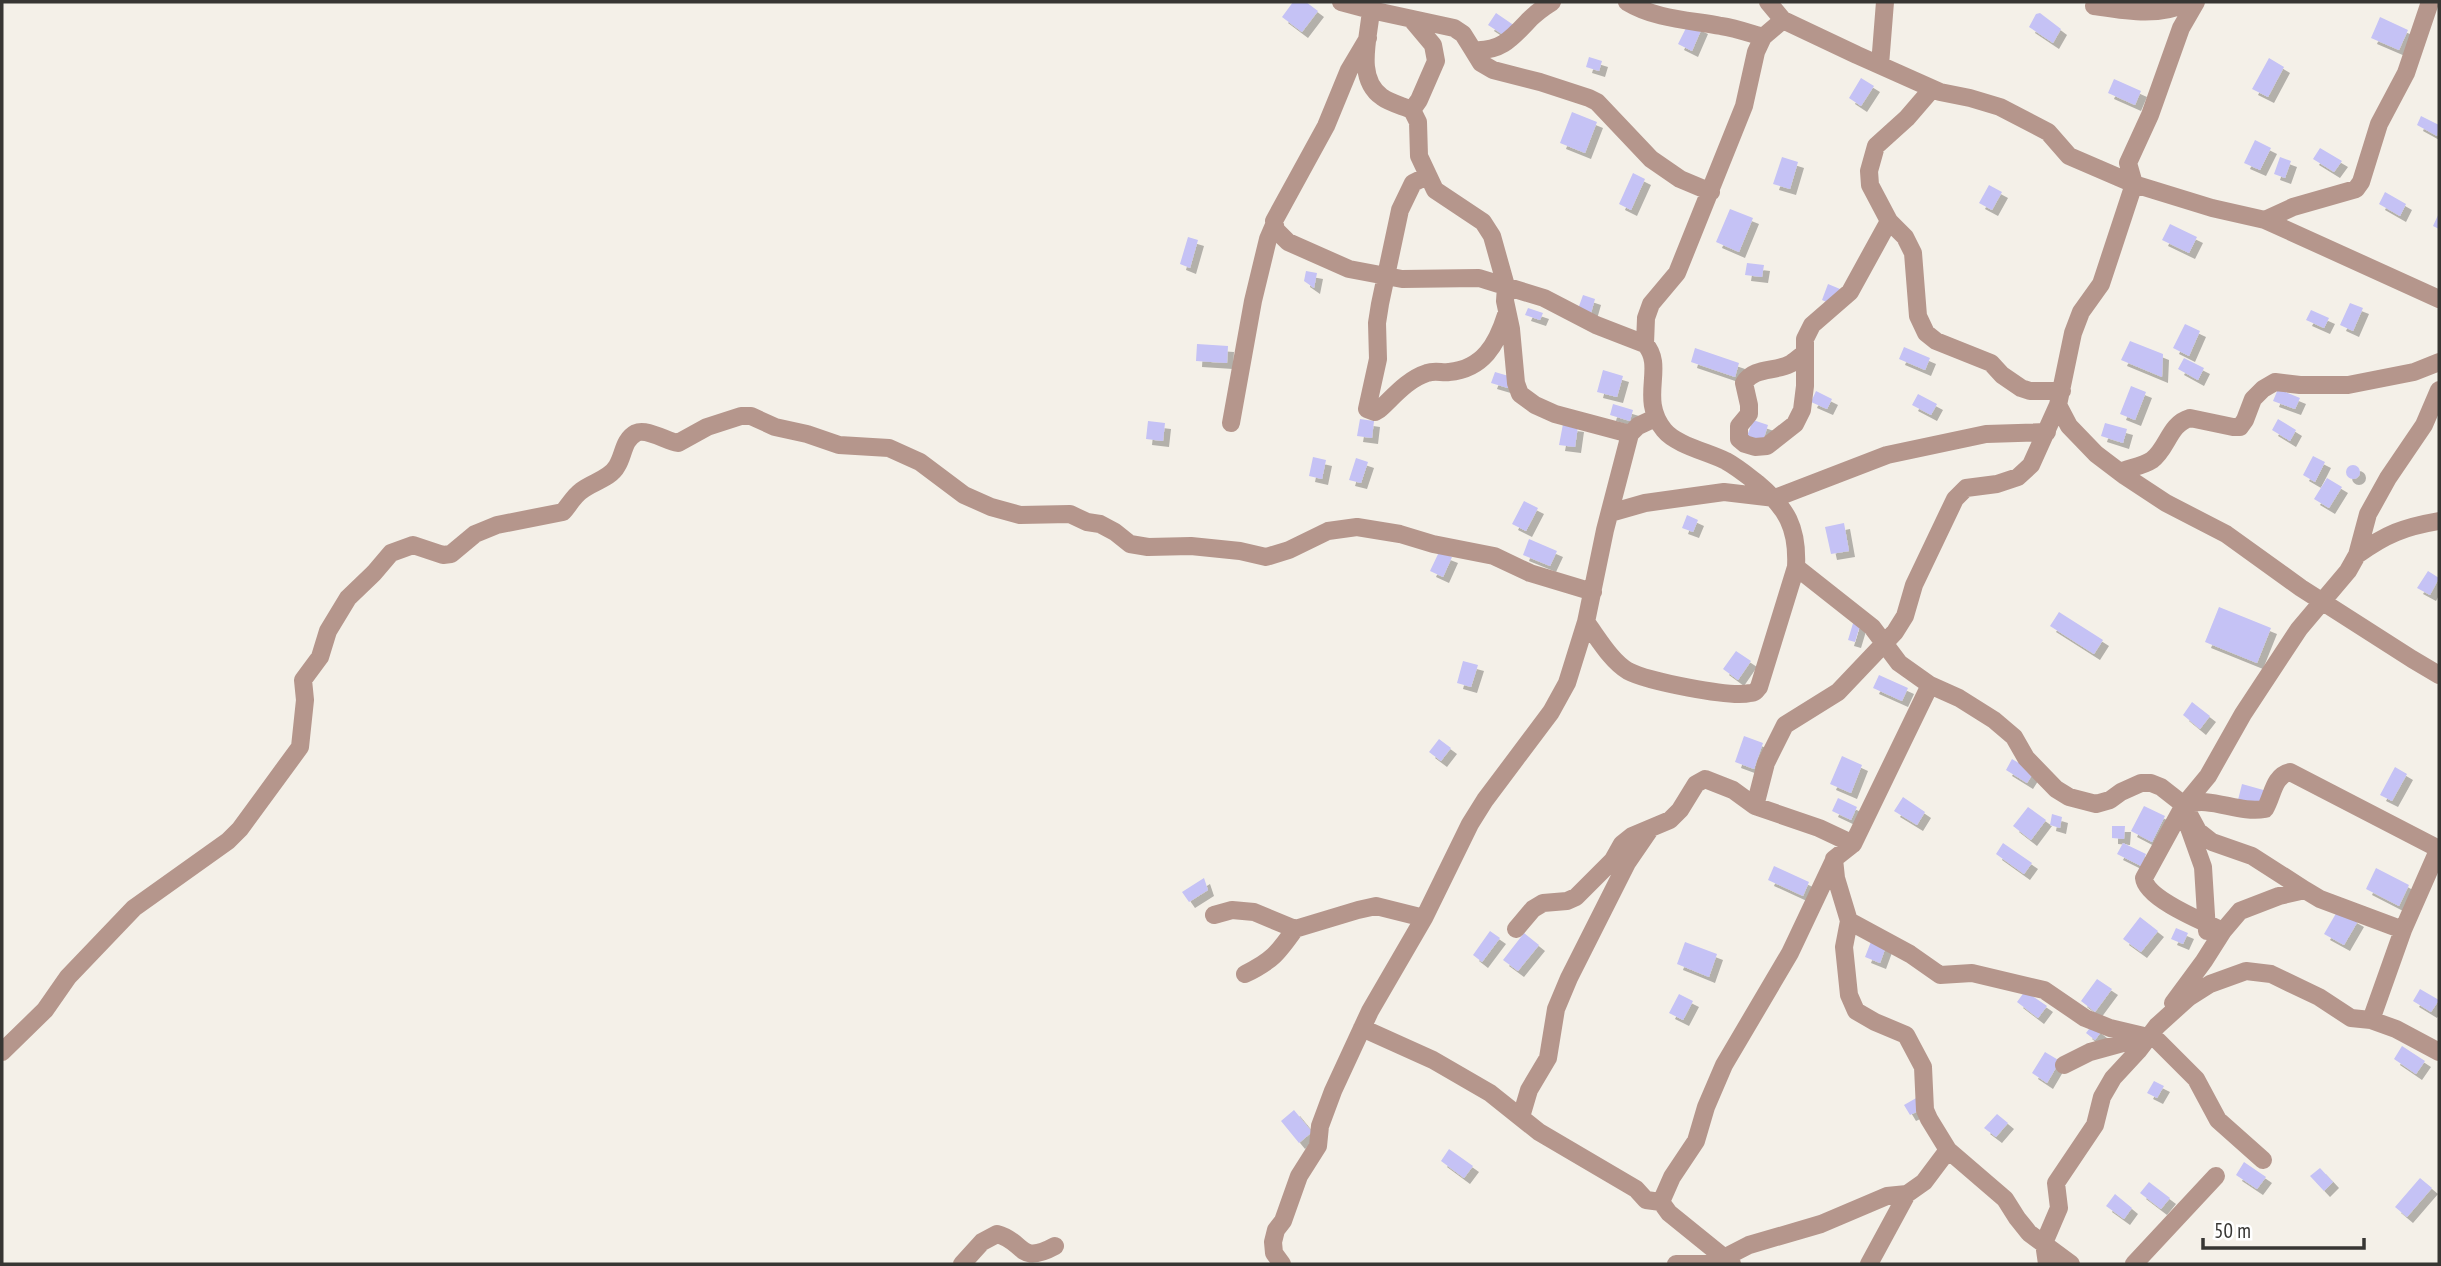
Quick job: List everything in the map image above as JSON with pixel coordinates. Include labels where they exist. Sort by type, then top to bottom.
[{"type":"street","points":[[1341,2],[1454,28],[1464,34],[1482,63],[1493,70],[1577,93],[1597,102],[1651,159],[1681,179],[1711,192]]},
{"type":"street","points":[[1474,50],[1488,51],[1513,39],[1532,17],[1552,2]]},
{"type":"street","points":[[1627,2],[1657,16],[1725,26],[1763,37]]},
{"type":"street","points":[[1768,2],[1783,20],[1932,89],[2000,107],[2048,132],[2069,156],[2134,184],[2212,208],[2265,220],[2439,299]]},
{"type":"street","points":[[1880,65],[1885,2]]},
{"type":"street","points":[[2094,6],[2148,13],[2190,2]]},
{"type":"street","points":[[1755,806],[1766,763],[1785,725],[1838,692],[1884,646],[1905,616],[1914,585],[1955,499],[1966,488],[1997,484],[2018,477],[2031,464],[2060,398],[2073,333],[2081,312],[2101,284],[2134,184],[2128,163],[2150,115],[2181,28],[2196,2]]},
{"type":"street","points":[[2265,220],[2293,206],[2356,190],[2367,167],[2384,114],[2406,73],[2431,2]]},
{"type":"street","points":[[1371,10],[1365,65],[1371,84],[1384,99],[1412,110],[1418,122],[1419,156],[1434,190],[1483,222],[1492,236],[1506,286],[1516,383],[1520,394],[1535,405],[1555,414],[1630,434]]},
{"type":"street","points":[[1412,20],[1433,45],[1436,61],[1412,110]]},
{"type":"street","points":[[1645,344],[1646,318],[1651,304],[1657,293],[1677,273],[1711,192],[1744,106],[1756,52],[1763,37],[1783,20]]},
{"type":"street","points":[[1231,423],[1253,302],[1268,239],[1278,213],[1326,126],[1349,70],[1368,38]]},
{"type":"street","points":[[1932,89],[1908,118],[1876,146],[1869,171],[1870,185],[1889,222],[1905,237],[1913,254],[1918,316],[1926,333],[1936,341],[1991,363],[2002,375],[2021,388],[2060,398]]},
{"type":"street","points":[[1427,176],[1413,183],[1401,210],[1377,323],[1378,359],[1366,406],[1370,412],[1380,410],[1410,381],[1426,373],[1458,370],[1483,359],[1493,348],[1507,313]]},
{"type":"street","points":[[1804,354],[1790,364],[1756,372],[1744,383],[1749,414],[1737,433],[1745,444],[1767,446],[1795,424],[1802,410],[1805,386],[1805,339],[1812,325],[1850,292],[1889,222]]},
{"type":"street","points":[[1274,225],[1288,242],[1349,269],[1402,279],[1479,278],[1544,298],[1596,326],[1645,344],[1651,350],[1653,359],[1651,402],[1655,418],[1667,433],[1728,462],[1775,498],[1789,517],[1797,547],[1796,567],[1759,687],[1751,694],[1665,683],[1626,670],[1586,622]]},
{"type":"street","points":[[2120,472],[2152,460],[2164,447],[2173,429],[2183,420],[2190,418],[2233,428],[2240,427],[2253,398],[2275,382],[2348,385],[2414,372],[2439,362]]},
{"type":"street","points":[[2215,927],[2162,899],[2144,883],[2144,878],[2184,805],[2208,776],[2243,714],[2299,629],[2329,604],[2336,583],[2348,571],[2357,555],[2368,514],[2388,478],[2424,425],[2439,390]]},
{"type":"street","points":[[2060,398],[2069,426],[2096,454],[2120,472],[2166,503],[2226,534],[2301,588],[2439,675]]},
{"type":"street","points":[[2,1052],[45,1010],[68,978],[135,908],[228,841],[240,829],[300,747],[305,700],[303,680],[320,657],[337,614],[348,598],[391,553],[413,545],[443,555],[451,554],[475,534],[497,525],[563,512],[579,491],[617,468],[626,443],[637,433],[649,431],[663,440],[678,443],[706,427],[751,415],[775,427],[839,445],[889,448],[920,462],[964,495],[991,507],[1020,515],[1070,514],[1087,522],[1100,524],[1130,544],[1148,547],[1191,546],[1240,551],[1266,557],[1289,550],[1328,531],[1357,527],[1494,556],[1530,573],[1592,592]]},
{"type":"street","points":[[1282,1264],[1275,1253],[1273,1242],[1276,1230],[1283,1221],[1298,1176],[1318,1146],[1320,1126],[1333,1091],[1362,1028],[1424,918],[1470,824],[1557,702],[1567,683],[1586,622],[1630,434],[1638,426],[1655,418]]},
{"type":"street","points":[[1610,513],[1646,503],[1724,492],[1775,498],[1887,455],[1986,434],[2047,432]]},
{"type":"street","points":[[2357,555],[2374,542],[2404,527],[2439,521]]},
{"type":"street","points":[[1796,567],[1872,627],[1899,663],[1930,685],[1959,698],[1994,720],[2014,737],[2026,758],[2056,789],[2069,797],[2096,804],[2110,800],[2141,783],[2151,783],[2184,805],[2198,831],[2212,842],[2252,856],[2320,899],[2403,930]]},
{"type":"street","points":[[1661,1202],[1672,1177],[1696,1141],[1706,1107],[1724,1065],[1790,953],[1834,859],[1853,844],[1930,685]]},
{"type":"street","points":[[2184,805],[2205,801],[2249,810],[2265,809],[2278,779],[2283,773],[2290,772],[2439,849],[2403,930],[2371,1020]]},
{"type":"street","points":[[1516,929],[1533,909],[1543,902],[1567,901],[1576,897],[1613,860],[1622,844],[1632,836],[1670,820],[1696,784],[1705,779],[1733,790],[1755,806],[1819,828],[1853,844]]},
{"type":"street","points":[[2047,1264],[2044,1243],[2059,1208],[2056,1184],[2095,1125],[2106,1087],[2152,1032],[2204,961],[2215,927],[2203,867],[2185,817],[2184,805]]},
{"type":"street","points":[[1521,1117],[1529,1090],[1548,1058],[1556,1009],[1569,978],[1616,882],[1651,828]]},
{"type":"street","points":[[1834,859],[1836,878],[1849,921],[1844,947],[1849,995],[1856,1011],[1875,1023],[1906,1035],[1923,1067],[1925,1110],[1948,1150],[2005,1199],[2029,1233],[2071,1264]]},
{"type":"street","points":[[2215,927],[2240,911],[2279,896],[2305,890]]},
{"type":"street","points":[[1214,915],[1233,910],[1254,912],[1295,929],[1376,906],[1424,918]]},
{"type":"street","points":[[1849,921],[1910,954],[1940,975],[1972,973],[2044,990],[2085,1017],[2110,1028],[2152,1032],[2196,1079],[2218,1120],[2263,1160]]},
{"type":"street","points":[[1245,974],[1267,963],[1282,950],[1295,929]]},
{"type":"street","points":[[2064,1065],[2090,1052],[2152,1032],[2188,998],[2210,984],[2246,971],[2271,974],[2319,997],[2351,1018],[2371,1020],[2396,1029],[2439,1052]]},
{"type":"street","points":[[1362,1028],[1433,1060],[1494,1097],[1539,1132],[1636,1189],[1646,1200],[1661,1202],[1720,1263]]},
{"type":"street","points":[[1494,1097],[1529,1090]]},
{"type":"street","points":[[1869,1264],[1907,1194],[1924,1182],[1948,1150]]},
{"type":"street","points":[[2134,1264],[2216,1177]]},
{"type":"street","points":[[1676,1264],[1720,1263],[1749,1245],[1821,1224],[1887,1196],[1907,1194]]},
{"type":"street","points":[[962,1264],[982,1242],[998,1234],[1005,1236],[1023,1255],[1032,1257],[1041,1257],[1055,1246]]},
{"type":"building","points":[[1293,2],[1306,2],[1318,11],[1302,32],[1282,17]]},
{"type":"building","points":[[1496,13],[1515,26],[1508,38],[1488,25]]},
{"type":"building","points":[[2040,13],[2061,29],[2053,43],[2029,27],[2036,14]]},
{"type":"building","points":[[2380,17],[2408,30],[2399,50],[2371,38]]},
{"type":"building","points":[[1689,22],[1702,28],[1692,51],[1678,44]]},
{"type":"building","points":[[1589,57],[1602,61],[1599,71],[1586,67]]},
{"type":"building","points":[[2269,58],[2284,67],[2268,97],[2252,89]]},
{"type":"building","points":[[1861,78],[1874,86],[1861,106],[1849,98]]},
{"type":"building","points":[[2114,79],[2141,91],[2135,105],[2108,93]]},
{"type":"building","points":[[1572,112],[1597,122],[1585,153],[1560,143]]},
{"type":"building","points":[[2421,116],[2439,125],[2437,136],[2417,125]]},
{"type":"building","points":[[2255,140],[2271,148],[2260,170],[2244,163]]},
{"type":"building","points":[[2320,148],[2342,161],[2334,172],[2313,159]]},
{"type":"building","points":[[1782,157],[1798,162],[1790,189],[1773,184]]},
{"type":"building","points":[[2280,157],[2291,161],[2285,178],[2274,174]]},
{"type":"building","points":[[1633,173],[1645,179],[1631,210],[1619,204]]},
{"type":"building","points":[[1989,185],[2002,192],[1992,210],[1979,203]]},
{"type":"building","points":[[2385,192],[2406,204],[2400,216],[2379,204]]},
{"type":"building","points":[[1730,209],[1753,218],[1739,252],[1716,242]]},
{"type":"building","points":[[2439,213],[2439,229],[2433,226]]},
{"type":"building","points":[[2170,224],[2197,237],[2189,253],[2162,240]]},
{"type":"building","points":[[1188,237],[1198,240],[1190,268],[1180,264]]},
{"type":"building","points":[[1747,263],[1764,265],[1762,277],[1745,275]]},
{"type":"building","points":[[1306,271],[1317,273],[1314,288],[1304,281]]},
{"type":"building","points":[[1828,284],[1840,289],[1833,305],[1822,300]]},
{"type":"building","points":[[1583,295],[1595,299],[1591,313],[1578,309]]},
{"type":"building","points":[[2350,303],[2363,308],[2353,331],[2340,325]]},
{"type":"building","points":[[1528,308],[1543,313],[1540,320],[1525,315]]},
{"type":"building","points":[[2311,310],[2329,318],[2324,328],[2306,320]]},
{"type":"building","points":[[2185,324],[2200,331],[2189,356],[2173,348]]},
{"type":"building","points":[[2130,341],[2163,354],[2162,377],[2121,360]]},
{"type":"building","points":[[1197,344],[1228,346],[1227,363],[1196,361]]},
{"type":"building","points":[[1904,347],[1930,358],[1925,370],[1899,359]]},
{"type":"building","points":[[1695,348],[1739,363],[1735,377],[1691,362]]},
{"type":"building","points":[[2184,358],[2204,368],[2198,380],[2178,369]]},
{"type":"building","points":[[1603,370],[1623,376],[1617,397],[1597,392]]},
{"type":"building","points":[[1495,372],[1512,377],[1508,388],[1491,383]]},
{"type":"building","points":[[2131,386],[2146,392],[2135,420],[2120,414]]},
{"type":"building","points":[[2278,389],[2300,398],[2295,409],[2273,401]]},
{"type":"building","points":[[1816,391],[1832,399],[1827,409],[1811,402]]},
{"type":"building","points":[[1918,394],[1937,404],[1931,415],[1912,405]]},
{"type":"building","points":[[1613,404],[1633,410],[1630,421],[1610,415]]},
{"type":"building","points":[[1360,419],[1374,421],[1372,438],[1357,436]]},
{"type":"building","points":[[2278,419],[2296,430],[2290,441],[2272,430]]},
{"type":"building","points":[[1753,420],[1768,425],[1762,444],[1746,439]]},
{"type":"building","points":[[1148,421],[1165,423],[1163,441],[1146,439]]},
{"type":"building","points":[[2105,423],[2127,429],[2123,443],[2101,436]]},
{"type":"building","points":[[1563,424],[1578,426],[1575,447],[1559,445]]},
{"type":"building","points":[[2313,456],[2325,462],[2315,482],[2303,475]]},
{"type":"building","points":[[1313,457],[1326,460],[1322,479],[1309,476]]},
{"type":"building","points":[[1356,458],[1368,462],[1361,483],[1349,480]]},
{"type":"building","points":[[2350,465],[2356,465],[2360,472],[2356,479],[2350,479],[2346,475],[2346,469]]},
{"type":"building","points":[[2327,478],[2342,487],[2329,508],[2314,499]]},
{"type":"building","points":[[1524,501],[1538,508],[1526,531],[1512,524]]},
{"type":"building","points":[[1687,515],[1698,520],[1693,532],[1682,528]]},
{"type":"building","points":[[1844,523],[1849,551],[1831,554],[1825,527]]},
{"type":"building","points":[[1529,539],[1557,551],[1550,566],[1523,555]]},
{"type":"building","points":[[1439,552],[1452,557],[1443,577],[1430,571]]},
{"type":"building","points":[[2428,571],[2439,578],[2430,595],[2417,588]]},
{"type":"building","points":[[2219,607],[2271,628],[2257,663],[2205,642]]},
{"type":"building","points":[[2059,612],[2103,640],[2094,654],[2050,626]]},
{"type":"building","points":[[1854,620],[1861,622],[1855,642],[1848,640]]},
{"type":"building","points":[[1736,651],[1751,661],[1738,680],[1723,669]]},
{"type":"building","points":[[1463,661],[1478,665],[1471,687],[1457,683]]},
{"type":"building","points":[[1879,675],[1908,688],[1902,701],[1873,688]]},
{"type":"building","points":[[2192,702],[2210,716],[2200,729],[2183,715]]},
{"type":"building","points":[[1744,736],[1763,743],[1754,769],[1735,762]]},
{"type":"building","points":[[1439,739],[1451,748],[1441,761],[1429,752]]},
{"type":"building","points":[[1842,756],[1862,765],[1851,793],[1830,784]]},
{"type":"building","points":[[2012,759],[2034,772],[2027,783],[2006,770]]},
{"type":"building","points":[[2395,767],[2407,774],[2392,801],[2380,795]]},
{"type":"building","points":[[2242,784],[2267,791],[2262,807],[2238,800]]},
{"type":"building","points":[[1903,797],[1925,812],[1917,825],[1894,811]]},
{"type":"building","points":[[1838,798],[1857,807],[1851,820],[1832,811]]},
{"type":"building","points":[[2144,806],[2165,816],[2152,842],[2131,831]]},
{"type":"building","points":[[2028,807],[2046,820],[2031,840],[2013,826]]},
{"type":"building","points":[[2052,814],[2062,817],[2060,828],[2050,825]]},
{"type":"building","points":[[2112,826],[2125,826],[2124,839],[2112,838]]},
{"type":"building","points":[[2003,843],[2032,863],[2024,874],[1996,854]]},
{"type":"building","points":[[2123,843],[2146,854],[2141,866],[2117,854]]},
{"type":"building","points":[[1774,866],[1809,882],[1803,896],[1768,880]]},
{"type":"building","points":[[2376,868],[2409,885],[2399,906],[2366,889]]},
{"type":"building","points":[[1204,878],[1208,890],[1189,902],[1182,892]]},
{"type":"building","points":[[2338,910],[2358,921],[2344,945],[2324,934]]},
{"type":"building","points":[[2140,917],[2158,931],[2141,952],[2123,939]]},
{"type":"building","points":[[2176,928],[2188,933],[2183,944],[2171,939]]},
{"type":"building","points":[[1490,931],[1500,938],[1482,962],[1473,955]]},
{"type":"building","points":[[1524,933],[1539,945],[1518,971],[1503,960]]},
{"type":"building","points":[[1872,939],[1887,944],[1880,963],[1865,957]]},
{"type":"building","points":[[1685,942],[1717,954],[1709,977],[1677,964]]},
{"type":"building","points":[[2097,979],[2112,989],[2095,1012],[2081,1001]]},
{"type":"building","points":[[2420,989],[2439,1000],[2431,1012],[2413,1001]]},
{"type":"building","points":[[2025,991],[2047,1006],[2038,1018],[2017,1002]]},
{"type":"building","points":[[1679,994],[1693,1001],[1683,1020],[1669,1013]]},
{"type":"building","points":[[2092,1025],[2101,1032],[2095,1040],[2086,1033]]},
{"type":"building","points":[[2402,1046],[2425,1061],[2416,1074],[2394,1059]]},
{"type":"building","points":[[2045,1052],[2060,1061],[2047,1083],[2032,1073]]},
{"type":"building","points":[[2154,1081],[2164,1086],[2157,1098],[2147,1093]]},
{"type":"building","points":[[1918,1097],[1925,1108],[1910,1115],[1904,1105]]},
{"type":"building","points":[[1294,1110],[1312,1132],[1299,1143],[1281,1121]]},
{"type":"building","points":[[1997,1114],[2008,1123],[1996,1137],[1984,1128]]},
{"type":"building","points":[[1449,1149],[1473,1166],[1464,1178],[1441,1161]]},
{"type":"building","points":[[2244,1162],[2266,1177],[2257,1189],[2236,1175]]},
{"type":"building","points":[[2320,1168],[2333,1182],[2324,1191],[2310,1176]]},
{"type":"building","points":[[2420,1178],[2432,1188],[2407,1217],[2395,1207]]},
{"type":"building","points":[[2149,1182],[2170,1198],[2161,1209],[2140,1193]]},
{"type":"building","points":[[2115,1194],[2132,1208],[2124,1219],[2106,1206]]}]
